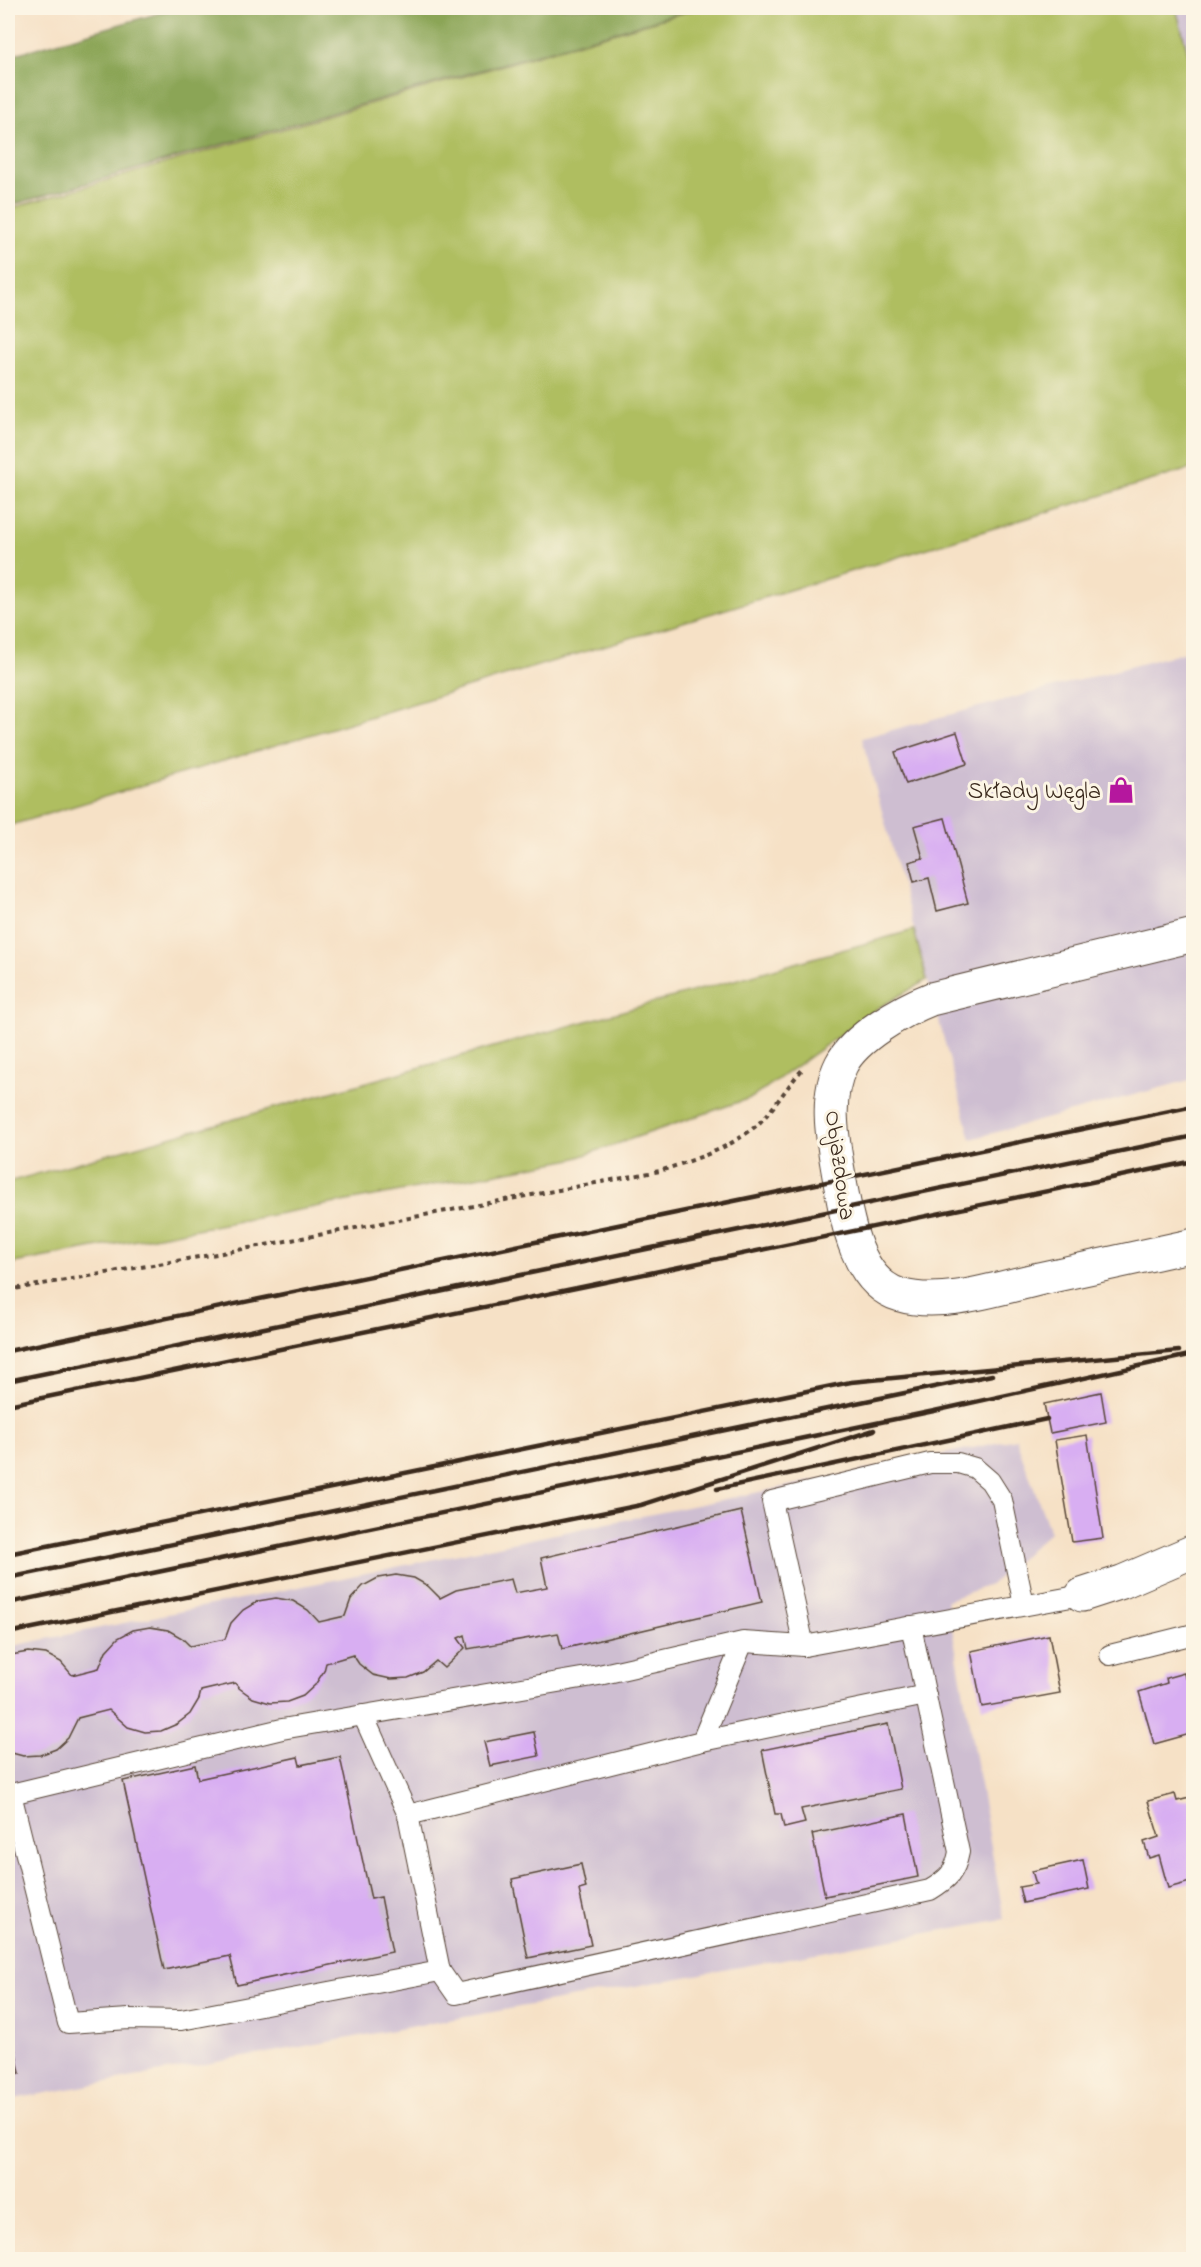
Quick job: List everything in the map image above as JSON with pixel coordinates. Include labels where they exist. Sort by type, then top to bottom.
[{"type":"street","name":"Objazdowa","points":[[1194,935],[931,999],[912,1007],[869,1034],[842,1063],[836,1078],[831,1118],[850,1232],[870,1272],[884,1287],[899,1295],[938,1299],[969,1294],[1194,1245]]},
{"type":"street","points":[[1082,1594],[1122,1582],[1194,1551]]},
{"type":"lane","points":[[804,1646],[772,1501],[930,1463],[958,1463],[975,1468],[990,1481],[1002,1500],[1024,1605]]},
{"type":"lane","points":[[440,1971],[180,2020],[129,2019],[68,2023],[11,1794],[282,1729],[599,1675],[743,1642],[804,1646],[1082,1594]]},
{"type":"lane","points":[[363,1715],[408,1815],[440,1971],[456,1994],[930,1890],[944,1882],[956,1868],[959,1852],[911,1626]]},
{"type":"lane","points":[[1110,1655],[1194,1634]]},
{"type":"lane","points":[[702,1741],[743,1642]]},
{"type":"lane","points":[[408,1815],[702,1741],[926,1695]]},
{"type":"path","points":[[8,1290],[222,1253],[660,1171],[722,1149],[758,1124],[809,1063],[842,1063]]},
{"type":"shaded area","points":[[1176,8],[1193,8],[1193,76]]},
{"type":"shaded area","points":[[1193,650],[1193,1079],[971,1139],[862,738]]},
{"type":"shaded area","points":[[1016,1439],[1050,1532],[990,1585],[947,1600],[1004,1919],[8,2100],[8,1647]]},
{"type":"green space","points":[[177,8],[697,8],[8,206],[8,56]]},
{"type":"green space","points":[[700,8],[1176,8],[1194,76],[1193,468],[8,826],[8,209]]},
{"type":"green space","points":[[914,930],[927,980],[878,1008],[753,1097],[573,1159],[8,1264],[8,1182]]},
{"type":"building","points":[[957,732],[967,764],[906,784],[895,752]]},
{"type":"building","points":[[945,818],[968,903],[937,911],[929,878],[914,882],[909,862],[923,858],[914,826]]},
{"type":"building","points":[[1101,1392],[1106,1422],[1050,1433],[1044,1404]]},
{"type":"building","points":[[1087,1435],[1103,1538],[1072,1542],[1055,1440]]},
{"type":"building","points":[[741,1511],[762,1602],[562,1649],[558,1633],[468,1649],[465,1635],[458,1638],[465,1648],[444,1668],[436,1661],[423,1672],[408,1678],[391,1679],[373,1675],[359,1664],[353,1655],[326,1663],[315,1685],[303,1696],[287,1702],[270,1703],[253,1698],[235,1683],[201,1691],[190,1714],[177,1724],[161,1731],[145,1732],[128,1727],[109,1710],[78,1718],[68,1738],[56,1749],[40,1755],[23,1756],[8,1752],[8,1657],[11,1655],[28,1652],[46,1654],[61,1662],[72,1675],[99,1668],[106,1651],[118,1638],[133,1630],[150,1627],[168,1630],[190,1646],[225,1639],[231,1623],[243,1610],[258,1601],[276,1598],[293,1601],[308,1610],[319,1622],[345,1616],[351,1599],[363,1586],[378,1578],[396,1575],[414,1578],[428,1586],[440,1598],[456,1590],[511,1579],[515,1593],[547,1587],[541,1558]]},
{"type":"building","points":[[1049,1635],[1060,1693],[982,1707],[971,1651]]},
{"type":"building","points":[[1184,1673],[1185,1678],[1194,1675],[1194,1733],[1154,1744],[1139,1692],[1167,1683],[1166,1678]]},
{"type":"building","points":[[888,1724],[901,1789],[801,1809],[805,1823],[784,1828],[781,1814],[775,1814],[762,1750]]},
{"type":"building","points":[[534,1732],[539,1756],[490,1766],[484,1742]]},
{"type":"building","points":[[298,1757],[300,1765],[340,1757],[371,1899],[381,1897],[392,1952],[237,1985],[230,1956],[164,1970],[123,1781],[195,1765],[198,1779]]},
{"type":"building","points":[[1175,1794],[1177,1801],[1194,1797],[1194,1881],[1168,1888],[1159,1855],[1149,1858],[1144,1842],[1159,1837],[1148,1801]]},
{"type":"building","points":[[906,1814],[918,1877],[825,1896],[812,1834]]},
{"type":"building","points":[[1083,1860],[1089,1889],[1023,1903],[1019,1887],[1036,1884],[1032,1871]]},
{"type":"building","points":[[581,1864],[586,1888],[579,1890],[591,1945],[528,1958],[512,1879]]},
{"type":"building","points":[[8,2014],[20,2073],[8,2076]]},
{"type":"railway","points":[[8,1351],[1194,1106]]},
{"type":"railway","points":[[8,1381],[1194,1136]]},
{"type":"railway","points":[[8,1405],[1194,1161]]},
{"type":"railway","points":[[8,1554],[851,1382],[1179,1351]]},
{"type":"railway","points":[[8,1603],[934,1411],[1194,1354]]},
{"type":"railway","points":[[8,1578],[992,1375]]},
{"type":"railway","points":[[717,1489],[1047,1419]]},
{"type":"railway","points":[[8,1633],[641,1505],[874,1430]]},
{"type":"place","name":"Składy Węgla","points":[[1121,790]]}]
